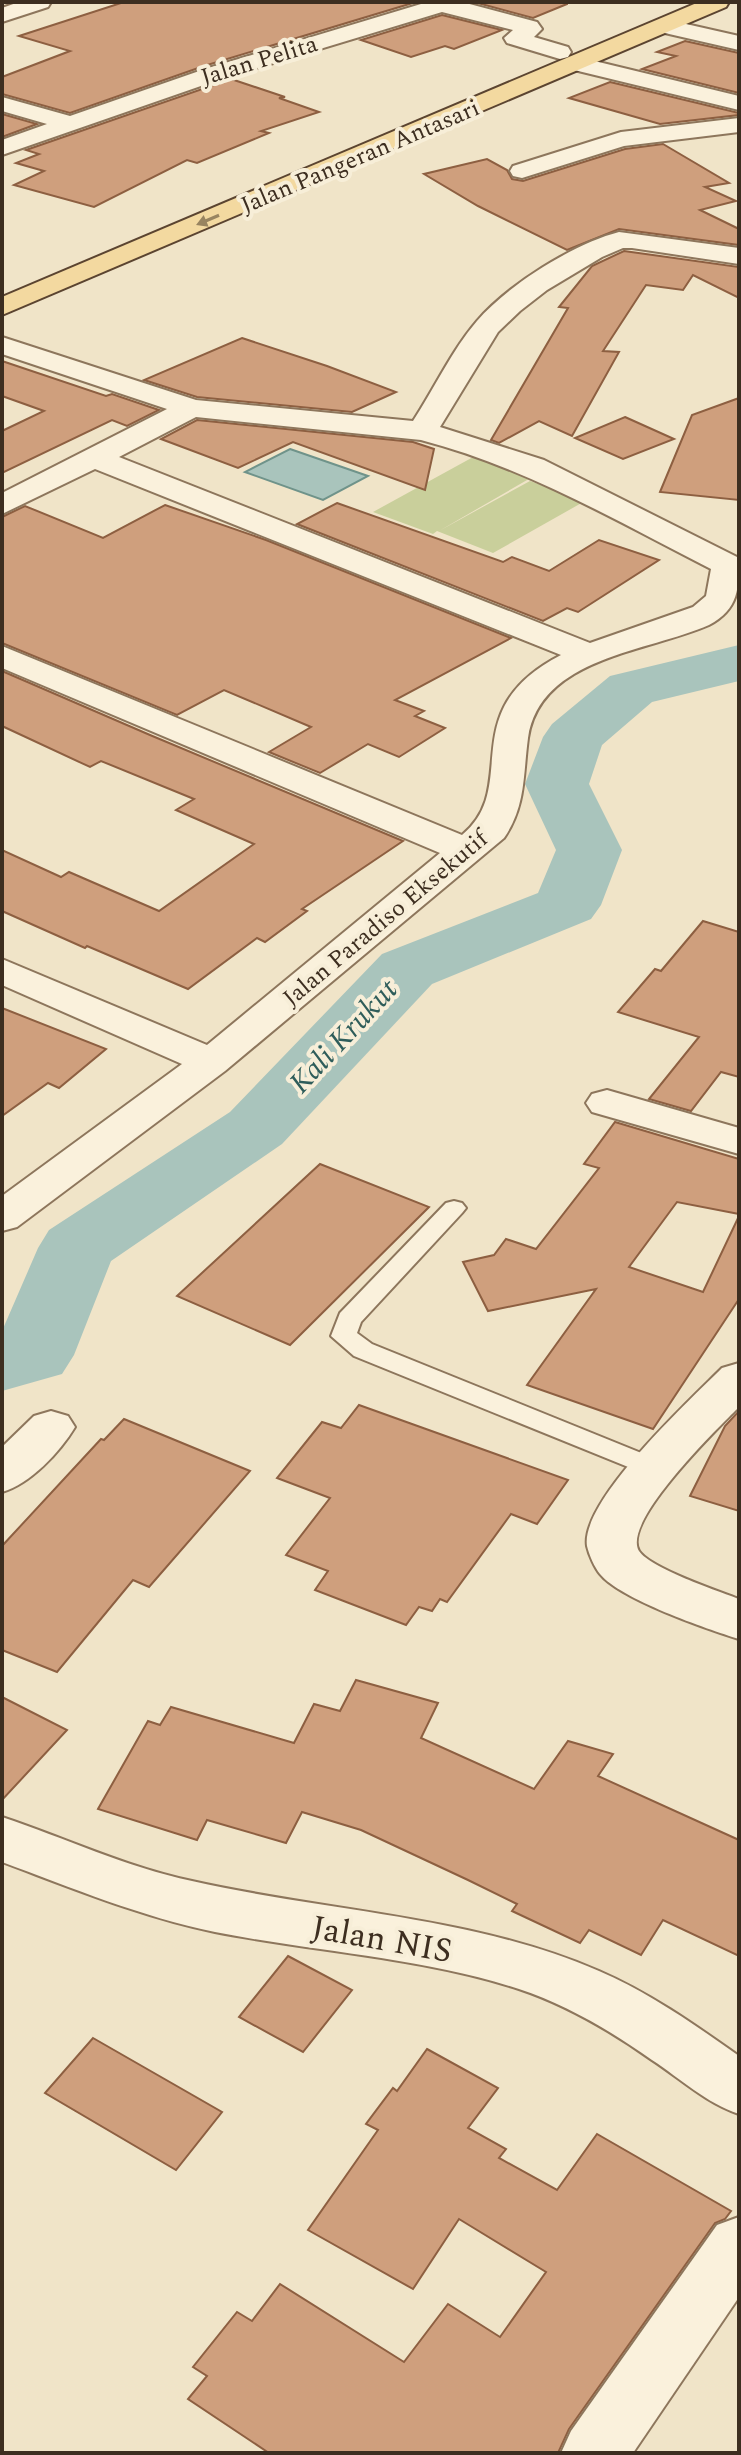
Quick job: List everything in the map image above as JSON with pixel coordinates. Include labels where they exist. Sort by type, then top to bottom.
[{"type":"main road","name":"Jalan Pangeran Antasari","points":[[2,307],[569,58],[675,2]]},
{"type":"main road","name":"Jalan Pangeran Antasari","points":[[2,284],[569,58],[664,26],[718,2]]},
{"type":"street","points":[[441,3],[529,27],[531,29],[515,38],[569,58],[739,103]]},
{"type":"street","name":"Jalan Pelita","points":[[2,148],[227,69],[441,3]]},
{"type":"street","points":[[664,26],[739,43]]},
{"type":"street","points":[[703,94],[739,111]]},
{"type":"street","points":[[2,104],[69,123]]},
{"type":"street","points":[[522,171],[621,139],[739,125]]},
{"type":"street","points":[[422,431],[487,327],[537,284],[593,251],[619,240],[632,240],[739,256]]},
{"type":"street","name":"Jalan Paradiso Eksekutif","points":[[2,345],[192,408],[422,431],[533,466],[731,551],[724,594],[715,606],[674,626],[591,655],[534,688],[512,721],[507,795],[502,815],[491,830],[211,1062],[2,1217]]},
{"type":"street","points":[[2,505],[192,408]]},
{"type":"street","points":[[94,458],[591,655]]},
{"type":"street","points":[[2,656],[467,851]]},
{"type":"street","points":[[2,971],[211,1062]]},
{"type":"street","points":[[607,1103],[739,1141]]},
{"type":"street","points":[[739,1379],[652,1467],[611,1531],[610,1549],[618,1561],[637,1575],[739,1620]]},
{"type":"street","points":[[2,1475],[51,1427]]},
{"type":"street","name":"Jalan NIS","points":[[2,1839],[106,1877],[213,1908],[470,1954],[523,1967],[562,1981],[614,2006],[739,2089]]},
{"type":"street","points":[[594,2453],[739,2245]]},
{"type":"lane","points":[[454,1208],[349,1319],[344,1336],[363,1350],[652,1467]]},
{"type":"green space","points":[[475,456],[534,476],[439,531],[530,481],[585,501],[493,553],[437,531],[433,534],[373,512]]},
{"type":"water","points":[[290,449],[368,476],[323,500],[245,472]]},
{"type":"building","points":[[124,2],[416,2],[204,66],[70,113],[2,94],[2,77],[70,51],[19,36]]},
{"type":"building","points":[[474,2],[567,2],[567,4],[533,18]]},
{"type":"building","points":[[442,15],[502,30],[454,49],[445,46],[411,57],[361,40]]},
{"type":"building","points":[[685,41],[739,53],[739,93],[642,69],[676,56],[657,52]]},
{"type":"building","points":[[231,79],[319,112],[261,131],[269,133],[197,163],[187,160],[94,207],[14,185],[44,171],[16,163],[39,154],[26,150]]},
{"type":"building","points":[[610,82],[739,115],[660,124],[569,98]]},
{"type":"building","points":[[2,114],[37,124],[2,137]]},
{"type":"building","points":[[663,144],[729,183],[705,187],[736,201],[700,210],[739,229],[739,245],[619,229],[567,250],[478,206],[424,174],[487,159],[507,170],[512,179],[523,181],[625,149]]},
{"type":"building","points":[[624,251],[739,267],[739,298],[693,275],[683,290],[646,285],[603,351],[619,352],[572,436],[539,421],[499,443],[491,440],[568,308],[559,307],[592,266]]},
{"type":"building","points":[[242,338],[396,392],[352,412],[197,397],[144,380]]},
{"type":"building","points":[[2,361],[106,396],[112,394],[159,410],[127,426],[112,420],[2,473],[2,431],[44,411],[2,396]]},
{"type":"building","points":[[739,398],[739,500],[660,492],[692,415]]},
{"type":"building","points":[[625,417],[674,439],[623,459],[575,438]]},
{"type":"building","points":[[197,420],[413,442],[434,449],[425,490],[293,442],[238,468],[161,439]]},
{"type":"building","points":[[337,503],[503,562],[512,557],[549,571],[599,540],[659,560],[578,612],[567,608],[543,621],[297,524]]},
{"type":"building","points":[[165,505],[266,540],[511,638],[395,700],[424,711],[415,716],[445,728],[399,757],[368,744],[320,773],[269,752],[311,727],[224,690],[177,715],[2,643],[2,517],[25,506],[103,538]]},
{"type":"building","points":[[2,671],[403,841],[302,909],[307,911],[265,942],[257,938],[188,989],[87,946],[85,948],[2,911],[2,850],[61,877],[69,872],[159,911],[254,844],[176,810],[194,799],[101,761],[90,767],[2,726]]},
{"type":"building","points":[[703,921],[739,932],[739,1077],[721,1072],[691,1111],[649,1099],[699,1037],[618,1012],[655,969],[661,971]]},
{"type":"building","points":[[2,1008],[106,1049],[59,1088],[48,1083],[2,1116]]},
{"type":"building","points":[[615,1122],[739,1159],[739,1214],[677,1202],[629,1267],[703,1292],[739,1216],[739,1299],[653,1429],[527,1385],[596,1289],[488,1311],[463,1262],[494,1255],[506,1239],[536,1249],[599,1168],[584,1164]]},
{"type":"building","points":[[320,1164],[429,1207],[290,1345],[177,1296]]},
{"type":"building","points":[[359,1405],[568,1480],[537,1524],[511,1514],[447,1602],[440,1599],[432,1611],[419,1607],[406,1625],[315,1590],[328,1571],[286,1555],[330,1498],[277,1478],[322,1422],[341,1428]]},
{"type":"building","points":[[739,1411],[739,1511],[690,1496],[725,1426]]},
{"type":"building","points":[[124,1419],[250,1471],[149,1587],[133,1580],[57,1672],[2,1650],[2,1546],[101,1439],[104,1440]]},
{"type":"building","points":[[356,1680],[438,1703],[421,1738],[534,1789],[568,1741],[613,1754],[598,1776],[739,1840],[739,1956],[663,1920],[641,1955],[589,1930],[580,1943],[512,1911],[517,1904],[468,1880],[361,1830],[302,1812],[286,1843],[207,1820],[197,1840],[98,1809],[148,1721],[160,1725],[171,1707],[294,1743],[314,1704],[340,1711]]},
{"type":"building","points":[[2,1697],[67,1730],[2,1800]]},
{"type":"building","points":[[288,1956],[352,1990],[303,2052],[239,2017]]},
{"type":"building","points":[[93,2038],[222,2112],[176,2170],[45,2093]]},
{"type":"building","points":[[427,2049],[498,2088],[468,2128],[506,2149],[499,2158],[557,2190],[597,2134],[731,2211],[725,2219],[715,2223],[569,2429],[558,2453],[269,2453],[188,2399],[207,2376],[193,2367],[237,2312],[252,2321],[280,2284],[404,2362],[448,2304],[500,2337],[546,2272],[459,2219],[413,2289],[308,2230],[378,2130],[366,2124],[393,2088],[397,2091]]},
{"type":"waterway","name":"Kali Krukut","points":[[2,1364],[33,1355],[77,1248],[256,1128],[407,969],[567,905],[589,850],[557,784],[574,737],[631,689],[739,663]]}]
